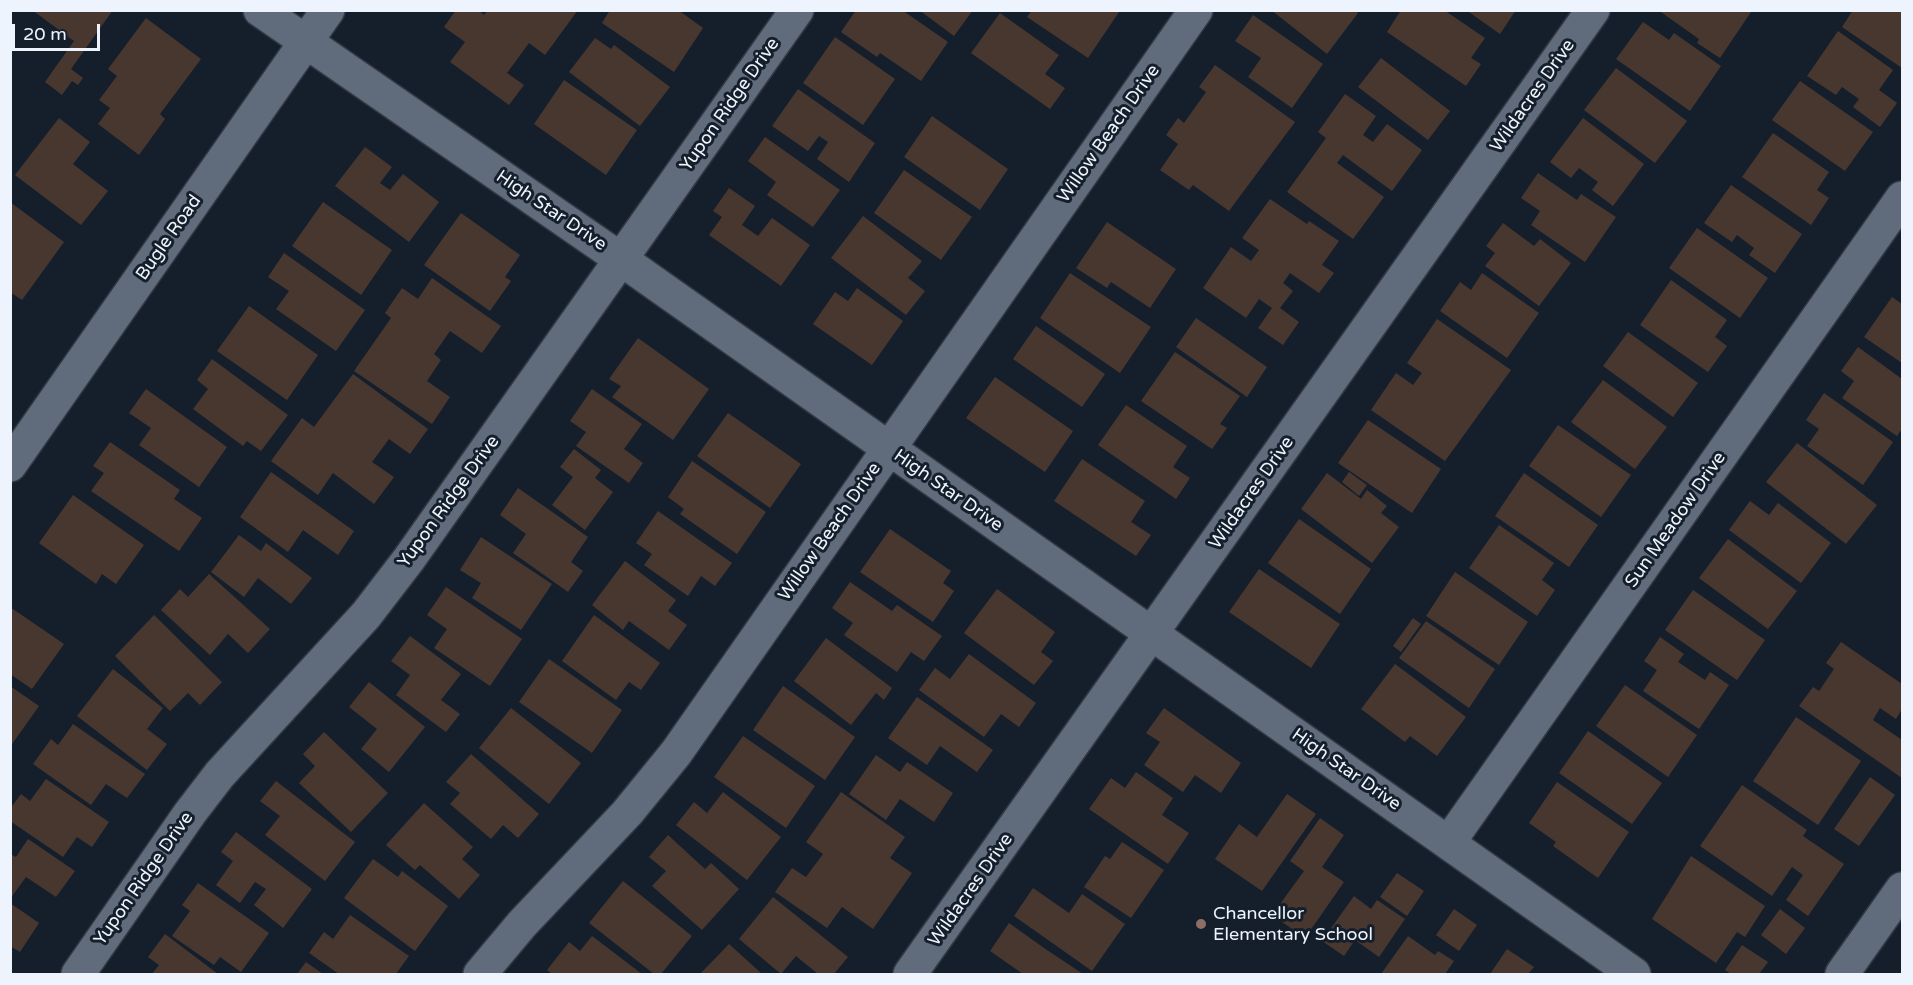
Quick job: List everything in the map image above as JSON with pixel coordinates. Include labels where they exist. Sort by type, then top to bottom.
[{"type":"street","name":"High Star Drive","points":[[260,10],[622,260],[1635,975]]},
{"type":"street","name":"Bugle Road","points":[[10,465],[328,10]]},
{"type":"street","name":"Yupon Ridge Drive","points":[[78,975],[190,813],[220,774],[366,615],[409,559],[797,10]]},
{"type":"street","name":"Willow Beach Drive","points":[[480,975],[522,924],[627,813],[676,753],[1196,10]]},
{"type":"street","name":"Wildacres Drive","points":[[910,975],[1593,10]]},
{"type":"street","name":"Sun Meadow Drive","points":[[1449,842],[1902,198]]},
{"type":"street","points":[[1842,975],[1902,889]]},
{"type":"building","points":[[32,10],[113,10],[71,69],[83,78],[78,85],[72,81],[62,95],[45,82],[74,41]]},
{"type":"building","points":[[456,10],[478,10],[484,15],[488,10],[578,10],[545,55],[529,43],[507,73],[524,85],[509,105],[450,62],[465,42],[444,27]]},
{"type":"building","points":[[610,10],[678,10],[703,28],[674,72],[602,23]]},
{"type":"building","points":[[856,10],[902,10],[948,42],[921,81],[880,53],[877,57],[841,32]]},
{"type":"building","points":[[919,10],[973,10],[954,36]]},
{"type":"building","points":[[1032,10],[1116,10],[1119,12],[1088,58],[1027,17]]},
{"type":"building","points":[[1271,10],[1355,10],[1358,13],[1327,54]]},
{"type":"building","points":[[1401,10],[1444,10],[1485,38],[1471,58],[1481,64],[1466,86],[1387,32]]},
{"type":"building","points":[[1466,10],[1516,10],[1500,34]]},
{"type":"building","points":[[1658,10],[1749,10],[1751,12],[1720,58],[1697,43],[1699,39]]},
{"type":"building","points":[[1853,10],[1902,10],[1902,68],[1842,27]]},
{"type":"building","points":[[1000,13],[1059,55],[1045,74],[1065,88],[1050,109],[971,53]]},
{"type":"building","points":[[1253,15],[1323,64],[1292,108],[1248,77],[1261,58],[1235,41]]},
{"type":"building","points":[[146,18],[201,59],[160,114],[165,119],[139,155],[98,124],[110,108],[99,100],[117,76],[108,69]]},
{"type":"building","points":[[1643,22],[1669,40],[1674,33],[1721,66],[1690,111],[1616,59]]},
{"type":"building","points":[[1838,31],[1893,70],[1879,90],[1897,103],[1880,127],[1853,107],[1859,99],[1842,87],[1836,95],[1807,76]]},
{"type":"building","points":[[835,37],[895,79],[863,125],[803,83]]},
{"type":"building","points":[[595,38],[611,49],[614,45],[670,87],[640,126],[569,72]]},
{"type":"building","points":[[1381,58],[1450,111],[1428,140],[1358,87]]},
{"type":"building","points":[[1215,65],[1295,122],[1229,211],[1193,185],[1189,190],[1160,170],[1178,144],[1166,135],[1178,118],[1184,123],[1206,92],[1199,87]]},
{"type":"building","points":[[1616,68],[1687,121],[1655,163],[1584,110]]},
{"type":"building","points":[[564,80],[637,130],[606,175],[534,124]]},
{"type":"building","points":[[1800,81],[1873,132],[1845,171],[1772,120]]},
{"type":"building","points":[[798,89],[875,143],[849,182],[817,159],[828,142],[819,136],[808,151],[772,126]]},
{"type":"building","points":[[1345,94],[1376,116],[1363,135],[1373,142],[1387,124],[1422,150],[1392,191],[1343,155],[1337,163],[1384,197],[1353,239],[1287,192],[1326,138],[1318,132]]},
{"type":"building","points":[[932,116],[1008,169],[980,210],[904,157]]},
{"type":"building","points":[[59,118],[90,142],[73,164],[108,191],[81,225],[15,175]]},
{"type":"building","points":[[1583,118],[1644,164],[1613,206],[1592,190],[1598,182],[1579,168],[1571,178],[1550,162]]},
{"type":"building","points":[[1773,133],[1829,172],[1817,190],[1829,198],[1811,225],[1742,177]]},
{"type":"building","points":[[765,137],[840,190],[813,227],[767,195],[776,182],[748,161]]},
{"type":"building","points":[[365,147],[392,167],[380,183],[390,190],[403,174],[439,202],[409,242],[335,186]]},
{"type":"building","points":[[904,170],[972,217],[941,260],[874,213]]},
{"type":"building","points":[[1538,173],[1577,200],[1581,194],[1616,217],[1585,262],[1531,225],[1540,211],[1521,198]]},
{"type":"building","points":[[1731,185],[1802,234],[1775,273],[1749,255],[1754,248],[1737,235],[1732,242],[1704,223]]},
{"type":"building","points":[[729,188],[755,206],[742,225],[758,236],[772,218],[810,245],[781,286],[709,235],[722,217],[713,211]]},
{"type":"building","points":[[1270,199],[1307,224],[1309,221],[1339,241],[1322,265],[1334,273],[1319,293],[1290,273],[1283,283],[1293,291],[1280,308],[1299,322],[1283,345],[1258,328],[1272,308],[1259,299],[1246,318],[1203,288],[1231,247],[1251,261],[1259,250],[1242,238]]},
{"type":"building","points":[[10,202],[64,242],[22,300],[10,292]]},
{"type":"building","points":[[323,202],[392,250],[361,295],[292,246]]},
{"type":"building","points":[[461,213],[520,255],[505,277],[511,281],[490,311],[424,265]]},
{"type":"building","points":[[863,216],[922,261],[908,278],[925,291],[906,315],[831,258]]},
{"type":"building","points":[[1107,222],[1176,269],[1150,308],[1111,282],[1107,288],[1076,268]]},
{"type":"building","points":[[1503,223],[1534,246],[1540,239],[1571,263],[1539,306],[1485,266],[1495,253],[1486,246]]},
{"type":"building","points":[[1697,228],[1768,278],[1740,318],[1669,268]]},
{"type":"building","points":[[284,253],[365,310],[336,351],[276,309],[289,291],[268,277]]},
{"type":"building","points":[[1070,273],[1151,327],[1120,373],[1040,318]]},
{"type":"building","points":[[1482,273],[1539,313],[1507,358],[1440,311],[1460,282],[1471,290]]},
{"type":"building","points":[[432,278],[501,326],[482,353],[450,331],[434,354],[441,360],[427,381],[450,397],[432,424],[354,371],[391,318],[385,313],[402,288],[418,299]]},
{"type":"building","points":[[1671,280],[1727,320],[1715,337],[1727,346],[1708,372],[1640,325]]},
{"type":"building","points":[[857,288],[903,321],[872,365],[813,324],[835,292],[848,301]]},
{"type":"building","points":[[1892,297],[1902,304],[1902,363],[1864,337]]},
{"type":"building","points":[[249,306],[318,355],[287,400],[217,351]]},
{"type":"building","points":[[1196,318],[1267,367],[1247,397],[1176,347]]},
{"type":"building","points":[[1437,319],[1511,370],[1445,461],[1371,410],[1396,373],[1413,385],[1422,373],[1407,363]]},
{"type":"building","points":[[1036,326],[1105,374],[1082,407],[1013,359]]},
{"type":"building","points":[[1628,332],[1698,383],[1673,417],[1603,366]]},
{"type":"building","points":[[638,338],[709,389],[673,440],[612,397],[621,386],[609,379]]},
{"type":"building","points":[[1858,347],[1902,379],[1902,429],[1897,436],[1842,398],[1854,381],[1841,371]]},
{"type":"building","points":[[1175,352],[1240,396],[1220,424],[1227,428],[1212,449],[1141,401]]},
{"type":"building","points":[[212,359],[288,415],[261,451],[247,441],[243,446],[193,409],[208,389],[197,380]]},
{"type":"building","points":[[353,374],[428,429],[410,454],[389,439],[372,462],[394,477],[374,504],[333,473],[318,495],[271,461],[302,418],[314,427]]},
{"type":"building","points":[[995,377],[1073,431],[1045,472],[966,418]]},
{"type":"building","points":[[1603,380],[1667,427],[1635,469],[1571,422]]},
{"type":"building","points":[[146,389],[227,447],[199,487],[139,445],[151,428],[129,413]]},
{"type":"building","points":[[592,389],[642,424],[624,449],[643,463],[629,483],[576,446],[586,432],[570,421]]},
{"type":"building","points":[[1824,393],[1893,442],[1863,485],[1807,446],[1819,429],[1806,420]]},
{"type":"building","points":[[1126,405],[1187,446],[1173,467],[1190,478],[1176,499],[1098,445]]},
{"type":"building","points":[[728,413],[801,464],[770,508],[697,456]]},
{"type":"building","points":[[1368,420],[1441,469],[1412,513],[1338,463]]},
{"type":"building","points":[[1558,425],[1631,475],[1601,517],[1529,466]]},
{"type":"building","points":[[110,442],[180,490],[174,499],[202,518],[179,551],[91,491],[104,473],[93,466]]},
{"type":"building","points":[[1797,443],[1877,505],[1846,544],[1766,482]]},
{"type":"building","points":[[574,449],[601,470],[595,478],[613,492],[585,530],[552,505],[573,477],[560,467]]},
{"type":"building","points":[[1082,459],[1145,501],[1131,522],[1151,535],[1136,556],[1054,501]]},
{"type":"building","points":[[692,461],[766,512],[737,554],[680,514],[684,509],[668,497]]},
{"type":"building","points":[[271,472],[354,531],[338,555],[303,530],[288,552],[240,517]]},
{"type":"building","points":[[1349,472],[1367,485],[1359,496],[1342,482]]},
{"type":"building","points":[[1327,473],[1361,499],[1367,490],[1387,506],[1381,513],[1399,527],[1372,563],[1301,509]]},
{"type":"building","points":[[1524,473],[1598,525],[1569,567],[1495,516]]},
{"type":"building","points":[[518,488],[588,537],[571,562],[583,571],[568,592],[513,553],[526,534],[500,515]]},
{"type":"building","points":[[73,495],[144,545],[116,584],[102,574],[96,584],[39,543]]},
{"type":"building","points":[[1750,501],[1769,515],[1778,503],[1831,543],[1801,583],[1729,530]]},
{"type":"building","points":[[658,511],[732,563],[715,586],[701,576],[688,596],[644,565],[652,554],[636,543]]},
{"type":"building","points":[[1299,519],[1371,569],[1340,614],[1268,563]]},
{"type":"building","points":[[1499,525],[1554,563],[1542,580],[1555,590],[1537,616],[1469,568]]},
{"type":"building","points":[[890,529],[951,571],[943,583],[954,591],[933,622],[860,572]]},
{"type":"building","points":[[239,535],[261,551],[266,543],[312,578],[291,604],[258,578],[244,597],[211,572]]},
{"type":"building","points":[[481,537],[552,584],[521,630],[472,598],[481,583],[460,570]]},
{"type":"building","points":[[1728,539],[1797,591],[1768,629],[1699,578]]},
{"type":"building","points":[[625,561],[676,600],[668,611],[687,625],[669,650],[629,621],[623,630],[592,605]]},
{"type":"building","points":[[1259,569],[1340,624],[1311,668],[1229,612]]},
{"type":"building","points":[[1455,572],[1528,622],[1499,665],[1426,616]]},
{"type":"building","points":[[209,574],[270,629],[248,653],[228,634],[210,655],[161,610],[180,589],[188,597]]},
{"type":"building","points":[[850,582],[892,611],[897,605],[942,636],[924,661],[911,652],[897,672],[844,635],[853,623],[832,608]]},
{"type":"building","points":[[446,587],[522,639],[490,686],[434,648],[447,629],[427,615]]},
{"type":"building","points":[[997,589],[1055,632],[1041,652],[1053,661],[1034,685],[964,633]]},
{"type":"building","points":[[1693,590],[1765,640],[1737,680],[1665,630]]},
{"type":"building","points":[[10,607],[64,644],[32,689],[10,674]]},
{"type":"building","points":[[154,615],[222,682],[200,705],[188,693],[170,711],[115,656]]},
{"type":"building","points":[[594,615],[660,663],[641,690],[629,682],[616,700],[562,661]]},
{"type":"building","points":[[1413,618],[1421,624],[1401,652],[1393,646]]},
{"type":"building","points":[[1426,621],[1495,669],[1469,708],[1399,658]]},
{"type":"building","points":[[410,636],[461,674],[441,700],[460,714],[446,732],[396,695],[410,675],[391,661]]},
{"type":"building","points":[[1660,637],[1684,654],[1678,662],[1705,680],[1710,672],[1729,685],[1699,729],[1643,691],[1657,670],[1644,661]]},
{"type":"building","points":[[826,638],[892,688],[884,700],[876,693],[851,725],[794,681]]},
{"type":"building","points":[[1841,642],[1902,684],[1902,709],[1896,719],[1880,708],[1873,720],[1902,740],[1902,778],[1799,706],[1813,687],[1819,691],[1834,669],[1826,663]]},
{"type":"building","points":[[969,654],[1036,703],[1019,727],[1001,714],[984,737],[919,690],[935,668],[950,679]]},
{"type":"building","points":[[549,659],[622,710],[592,753],[519,702]]},
{"type":"building","points":[[1395,664],[1466,717],[1437,756],[1410,736],[1405,742],[1361,709]]},
{"type":"building","points":[[113,669],[163,708],[147,729],[167,744],[147,770],[77,716]]},
{"type":"building","points":[[369,682],[425,727],[389,772],[361,749],[377,729],[349,707]]},
{"type":"building","points":[[1625,685],[1697,735],[1668,777],[1596,726]]},
{"type":"building","points":[[10,686],[39,706],[10,747]]},
{"type":"building","points":[[783,686],[855,737],[825,780],[753,730]]},
{"type":"building","points":[[917,697],[993,750],[977,772],[940,746],[927,765],[888,738]]},
{"type":"building","points":[[511,708],[581,763],[549,804],[479,748]]},
{"type":"building","points":[[1164,708],[1241,763],[1221,793],[1195,775],[1183,792],[1144,765],[1160,742],[1146,733]]},
{"type":"building","points":[[1796,717],[1861,761],[1818,825],[1753,781]]},
{"type":"building","points":[[73,724],[145,774],[127,798],[106,784],[91,805],[33,764],[51,739],[58,745]]},
{"type":"building","points":[[1588,731],[1662,783],[1632,824],[1559,773]]},
{"type":"building","points":[[324,732],[388,793],[351,832],[299,783],[315,766],[303,754]]},
{"type":"building","points":[[743,736],[815,786],[786,828],[714,777]]},
{"type":"building","points":[[471,754],[539,814],[518,838],[503,825],[491,839],[450,804],[460,793],[446,782]]},
{"type":"building","points":[[876,755],[900,772],[907,762],[953,793],[934,822],[900,799],[886,820],[849,794]]},
{"type":"building","points":[[1136,772],[1173,798],[1162,815],[1189,833],[1168,864],[1089,809],[1111,778],[1125,788]]},
{"type":"building","points":[[1870,777],[1895,795],[1859,846],[1834,829]]},
{"type":"building","points":[[46,779],[109,822],[92,847],[77,837],[63,857],[10,821],[10,809],[21,794],[30,801]]},
{"type":"building","points":[[276,781],[355,842],[325,881],[265,835],[280,816],[260,801]]},
{"type":"building","points":[[1557,782],[1629,832],[1598,878],[1553,846],[1556,842],[1529,823]]},
{"type":"building","points":[[1742,785],[1807,830],[1803,836],[1844,864],[1808,916],[1786,900],[1803,875],[1792,867],[1772,896],[1700,846]]},
{"type":"building","points":[[723,792],[781,837],[747,880],[676,825],[694,802],[707,813]]},
{"type":"building","points":[[841,792],[905,837],[890,858],[912,873],[873,929],[842,907],[827,928],[775,892],[792,868],[806,877],[823,854],[806,842]]},
{"type":"building","points":[[1287,794],[1316,814],[1262,891],[1215,859],[1239,824],[1257,837]]},
{"type":"building","points":[[424,803],[473,847],[462,859],[480,875],[459,899],[420,865],[415,870],[386,845]]},
{"type":"building","points":[[1320,818],[1344,835],[1322,867],[1344,882],[1305,938],[1272,915],[1304,871],[1290,861]]},
{"type":"building","points":[[236,832],[312,889],[283,928],[254,905],[266,889],[255,882],[240,903],[216,885],[233,861],[221,852]]},
{"type":"building","points":[[668,835],[705,869],[711,863],[739,889],[702,930],[652,886],[666,871],[649,857]]},
{"type":"building","points":[[28,839],[75,871],[56,897],[26,877],[10,899],[10,854],[16,857]]},
{"type":"building","points":[[1122,842],[1164,870],[1131,918],[1084,887],[1105,856],[1110,859]]},
{"type":"building","points":[[1691,856],[1765,906],[1745,937],[1737,932],[1716,963],[1652,919]]},
{"type":"building","points":[[373,859],[398,877],[402,871],[448,906],[415,951],[344,898]]},
{"type":"building","points":[[1397,873],[1424,891],[1407,916],[1380,897]]},
{"type":"building","points":[[623,881],[692,936],[661,974],[654,974],[589,923]]},
{"type":"building","points":[[198,883],[269,933],[241,972],[220,957],[214,965],[172,936],[190,911],[182,905]]},
{"type":"building","points":[[1033,888],[1069,913],[1082,894],[1125,924],[1092,971],[1014,916]]},
{"type":"building","points":[[1354,896],[1371,909],[1377,900],[1405,919],[1379,957],[1355,940],[1344,956],[1322,941]]},
{"type":"building","points":[[773,897],[848,957],[834,974],[818,974],[796,956],[781,974],[739,939]]},
{"type":"building","points":[[10,903],[39,923],[20,952],[10,946]]},
{"type":"building","points":[[1454,909],[1477,925],[1459,951],[1436,935]]},
{"type":"building","points":[[1780,909],[1805,928],[1786,954],[1761,935]]},
{"type":"building","points":[[350,915],[409,956],[396,974],[339,974],[309,953],[324,932],[333,939]]},
{"type":"building","points":[[1009,923],[1083,974],[1023,974],[990,951]]},
{"type":"building","points":[[165,934],[218,974],[152,974],[159,965],[148,957]]},
{"type":"building","points":[[592,936],[642,974],[552,974],[547,970],[569,942],[580,951]]},
{"type":"building","points":[[1408,936],[1435,955],[1438,951],[1454,961],[1445,974],[1381,974]]},
{"type":"building","points":[[729,944],[762,974],[700,974]]},
{"type":"building","points":[[1742,945],[1768,962],[1759,974],[1731,974],[1725,970]]},
{"type":"building","points":[[1507,949],[1534,967],[1528,974],[1490,974]]},
{"type":"building","points":[[306,962],[323,974],[297,974]]},
{"type":"place","name":"Chancellor Elementary School","points":[[1201,924]]}]
